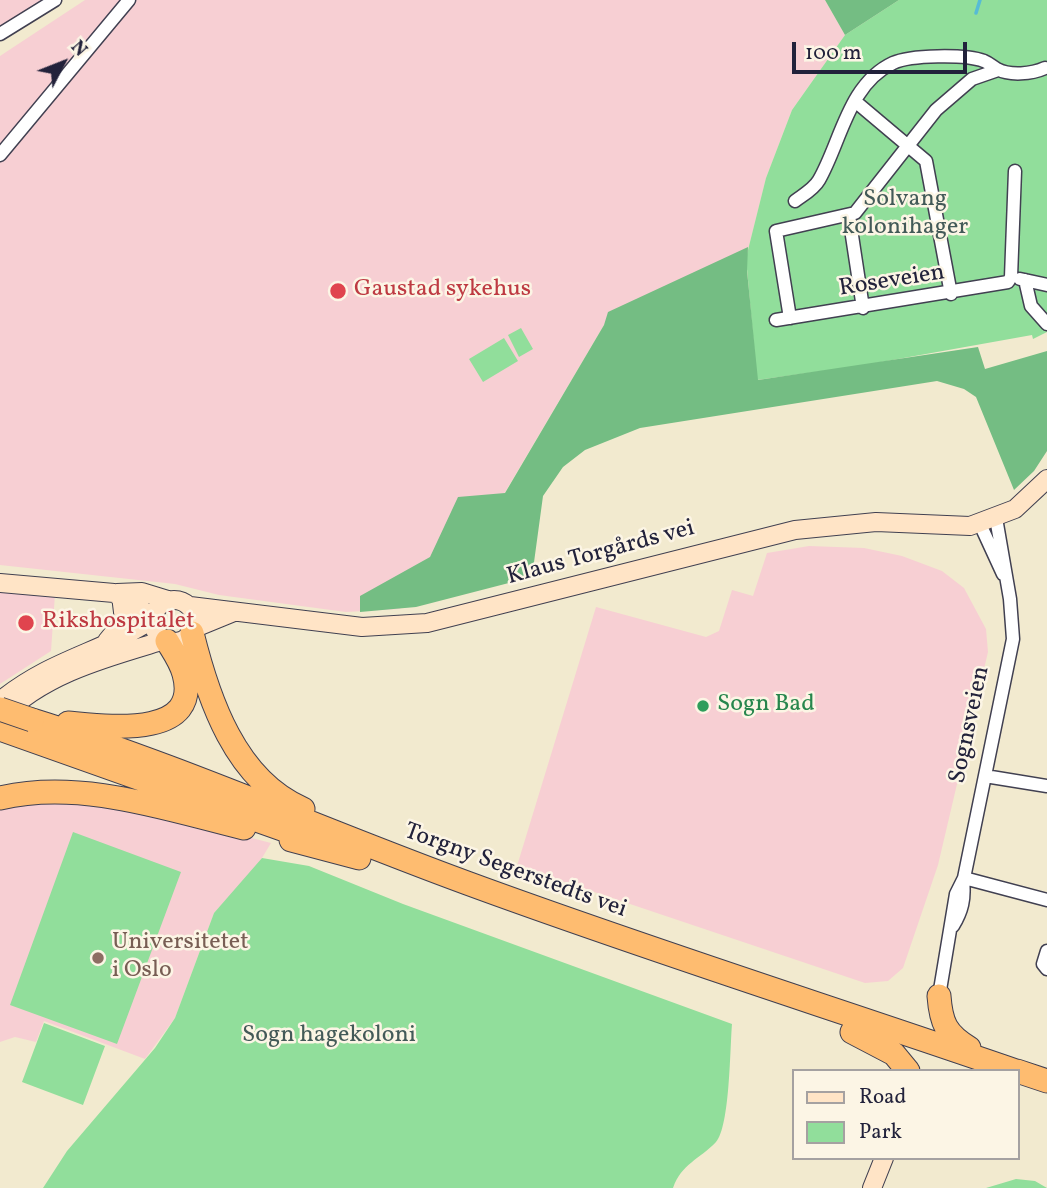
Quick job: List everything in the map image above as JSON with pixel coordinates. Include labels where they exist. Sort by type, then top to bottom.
[{"type":"highway","points":[[193,630],[205,681],[227,732],[256,773],[293,805],[350,829],[392,856]]},
{"type":"highway","points":[[26,725],[131,727],[151,725],[170,716],[180,706],[186,685],[182,668],[166,640]]},
{"type":"highway","name":"Torgny Segerstedts vei","points":[[0,709],[26,725],[359,858],[624,956],[854,1025],[1010,1068]]},
{"type":"highway","name":"Torgny Segerstedts vei","points":[[26,725],[129,753],[392,856],[854,1025],[965,1069]]},
{"type":"highway","points":[[0,798],[34,791],[70,791],[176,812],[359,858]]},
{"type":"highway","points":[[854,1025],[913,1023],[928,1014],[939,996]]},
{"type":"highway","points":[[939,996],[941,1019],[948,1034],[1010,1068]]},
{"type":"highway","points":[[854,1025],[894,1054],[906,1069]]},
{"type":"highway","name":"Torgny Segerstedts vei","points":[[1019,1071],[1047,1081]]},
{"type":"highway","points":[[1019,1087],[1047,1096]]},
{"type":"main road","points":[[988,521],[1025,502],[1047,479]]},
{"type":"main road","name":"Klaus Torgårds vei","points":[[190,606],[362,627],[406,626],[480,612],[795,530],[876,522],[949,527],[988,521]]},
{"type":"main road","points":[[0,583],[117,595],[142,592],[168,600],[180,600],[190,606],[195,616],[193,630],[178,642],[166,640],[119,652],[53,681],[25,698],[0,720]]},
{"type":"main road","points":[[117,595],[153,618],[156,632],[166,640]]},
{"type":"main road","points":[[104,643],[121,627],[124,620],[117,595]]},
{"type":"main road","points":[[0,701],[44,669],[130,634],[153,618],[158,607],[168,600]]},
{"type":"main road","name":"Klaus Torgårds vei","points":[[193,630],[234,612]]},
{"type":"main road","points":[[872,1188],[883,1160]]},
{"type":"street","points":[[0,34],[55,0]]},
{"type":"street","points":[[0,155],[129,0]]},
{"type":"street","points":[[795,201],[819,181],[838,131],[877,74],[897,62],[917,58],[983,61],[998,70]]},
{"type":"street","points":[[790,318],[776,231],[849,216],[866,201],[908,144],[960,88],[985,73],[998,70],[1035,73],[1046,67]]},
{"type":"street","points":[[856,102],[926,161],[951,294]]},
{"type":"street","points":[[1015,171],[1011,277],[1047,285]]},
{"type":"street","points":[[849,216],[863,308]]},
{"type":"street","name":"Roseveien","points":[[776,320],[951,294],[1008,282],[1011,277]]},
{"type":"street","points":[[1025,280],[1031,306],[1047,324]]},
{"type":"street","name":"Sognsveien","points":[[939,996],[953,926],[961,913],[965,895],[963,879],[1013,639],[1012,613],[1005,578],[988,521]]},
{"type":"street","points":[[985,776],[1047,786]]},
{"type":"street","points":[[963,879],[1047,900]]},
{"type":"street","points":[[1046,969],[1043,964],[1047,951]]},
{"type":"shaded area","points":[[0,0],[46,0],[0,28]]},
{"type":"shaded area","name":"Gaustad sykehus","points":[[85,0],[825,0],[845,35],[792,110],[766,178],[746,258],[604,325],[504,494],[400,609],[346,612],[219,595],[175,584],[0,565],[0,56]]},
{"type":"shaded area","points":[[809,546],[864,548],[902,556],[942,571],[964,588],[986,629],[988,652],[938,865],[903,968],[888,981],[865,983],[517,866],[596,607],[706,637],[719,631],[732,590],[753,596],[767,553]]},
{"type":"shaded area","name":"Rikshospitalet","points":[[0,589],[55,594],[51,651],[0,684]]},
{"type":"shaded area","name":"Universitetet i Oslo","points":[[25,801],[85,803],[167,816],[271,843],[256,868],[214,913],[175,1018],[145,1059],[44,1021],[36,1042],[15,1037],[0,1042],[0,809]]},
{"type":"green space","points":[[825,0],[899,0],[845,35]]},
{"type":"green space","name":"Solvang kolonihager","points":[[899,0],[1047,0],[1047,332],[1033,339],[1032,335],[859,366],[757,380],[746,258],[766,178],[792,110],[845,35]]},
{"type":"green space","points":[[748,247],[747,271],[758,380],[978,347],[985,369],[1047,351],[1047,451],[1034,471],[1014,490],[976,397],[964,389],[937,381],[640,428],[585,450],[563,467],[543,496],[532,577],[416,607],[360,612],[360,596],[430,557],[458,497],[505,493],[604,325],[608,312]]},
{"type":"green space","points":[[521,328],[533,349],[519,357],[508,335]]},
{"type":"green space","points":[[504,338],[518,361],[483,382],[469,359]]},
{"type":"green space","points":[[73,832],[181,872],[117,1044],[10,1005]]},
{"type":"green space","name":"Sogn hagekoloni","points":[[262,858],[309,866],[403,904],[732,1024],[727,1104],[721,1134],[710,1148],[686,1167],[673,1188],[43,1188],[67,1151],[155,1048],[175,1018],[214,913]]},
{"type":"green space","points":[[44,1023],[105,1046],[83,1105],[22,1082]]},
{"type":"green space","points":[[1016,1179],[1035,1181],[1047,1188],[986,1188]]},
{"type":"waterway","points":[[976,13],[980,0]]},
{"type":"place","name":"Gaustad sykehus","points":[[338,291]]},
{"type":"place","name":"Rikshospitalet","points":[[26,623]]},
{"type":"place","name":"Sogn Bad","points":[[703,706]]},
{"type":"place","name":"Universitetet i Oslo","points":[[98,958]]}]
